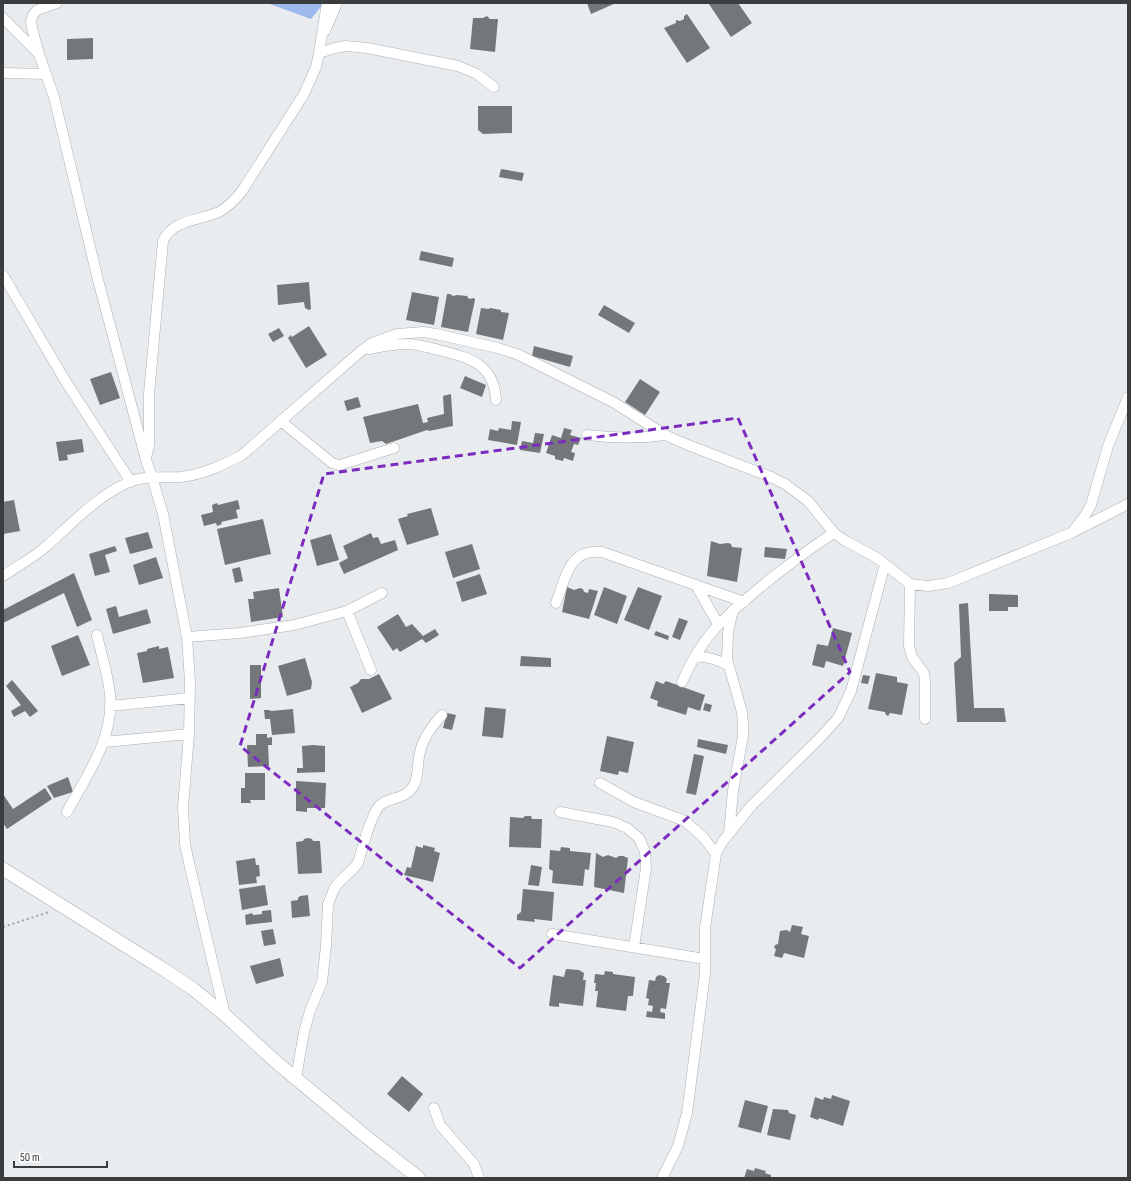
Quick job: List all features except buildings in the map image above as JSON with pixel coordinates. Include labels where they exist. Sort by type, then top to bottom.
[{"type":"street","points":[[57,3],[37,10],[31,21],[39,54],[54,97],[98,280],[146,460],[163,514],[187,637],[190,698],[189,734],[183,807],[185,844],[225,1015]]},
{"type":"street","points":[[146,460],[149,445],[150,386],[163,241],[166,235],[175,226],[218,212],[237,198],[304,94],[316,67],[327,3]]},
{"type":"street","points":[[322,38],[337,3]]},
{"type":"street","points":[[3,18],[39,54]]},
{"type":"street","points":[[319,53],[346,46],[366,48],[462,68],[477,74],[494,87]]},
{"type":"street","points":[[3,73],[46,74]]},
{"type":"street","points":[[3,275],[66,382],[131,482]]},
{"type":"street","points":[[3,576],[42,550],[86,509],[114,489],[131,482],[152,477],[197,474],[228,463],[242,454],[361,351],[385,338],[397,334],[423,332],[498,348],[519,355],[606,399],[665,435],[771,476],[785,484],[808,501],[834,533],[885,564],[910,584],[928,586],[948,583],[1071,533],[1128,504]]},
{"type":"street","points":[[361,351],[407,344],[468,358],[480,365],[490,378],[496,400]]},
{"type":"street","points":[[1071,533],[1091,505],[1108,446],[1128,397]]},
{"type":"street","points":[[281,421],[332,463],[338,465],[394,448]]},
{"type":"street","points":[[587,435],[645,438],[665,435]]},
{"type":"street","points":[[682,682],[695,656],[718,624],[803,553],[834,533]]},
{"type":"street","points":[[556,603],[572,563],[578,556],[593,551],[602,552],[744,602]]},
{"type":"street","points":[[662,1178],[678,1146],[687,1113],[705,974],[705,928],[718,847],[762,795],[829,729],[842,711],[851,691],[885,564]]},
{"type":"street","points":[[910,584],[909,646],[912,657],[922,669],[924,674],[925,719]]},
{"type":"street","points":[[696,585],[718,624]]},
{"type":"street","points":[[187,637],[240,633],[294,625],[347,611],[382,593]]},
{"type":"street","points":[[728,835],[733,792],[743,736],[742,712],[728,664],[727,638],[733,610]]},
{"type":"street","points":[[347,611],[371,670]]},
{"type":"street","points":[[67,812],[99,755],[108,724],[110,706],[109,685],[97,635]]},
{"type":"street","points":[[695,656],[717,659],[728,664]]},
{"type":"street","points":[[110,706],[190,698]]},
{"type":"street","points":[[296,1078],[306,1025],[322,982],[326,946],[328,904],[330,896],[339,882],[358,863],[377,809],[384,802],[402,797],[414,786],[420,751],[428,732],[442,715]]},
{"type":"street","points":[[104,742],[189,734]]},
{"type":"street","points":[[600,783],[634,802],[685,821],[703,837],[716,854]]},
{"type":"street","points":[[560,812],[613,822],[628,828],[639,838],[645,852],[646,868],[634,947]]},
{"type":"street","points":[[3,869],[193,989],[225,1015],[296,1078],[419,1178]]},
{"type":"street","points":[[552,934],[705,959]]},
{"type":"street","points":[[434,1108],[440,1124],[474,1164],[479,1178]]},
{"type":"path","points":[[3,928],[50,912]]},
{"type":"highlighted area","points":[[738,418],[850,672],[520,968],[240,746],[324,474]]},
{"type":"water","points":[[267,3],[324,3],[311,19]]}]
